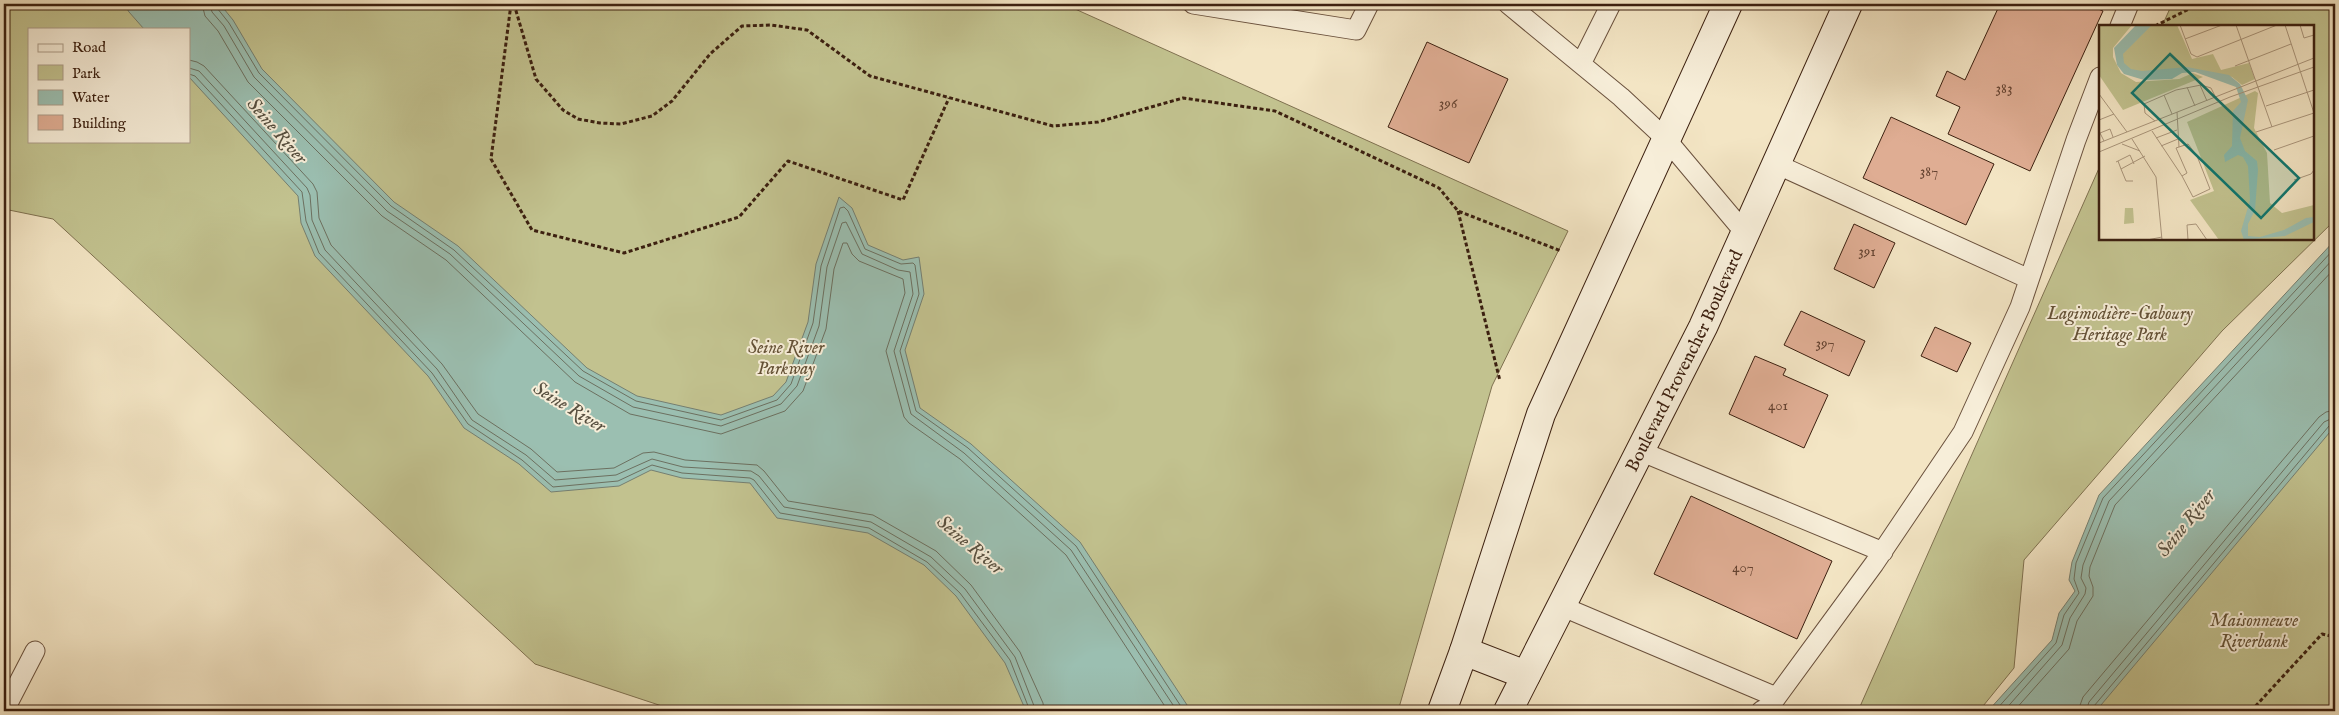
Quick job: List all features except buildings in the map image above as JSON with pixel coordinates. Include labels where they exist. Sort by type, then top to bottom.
[{"type":"main road","points":[[1442,711],[1464,651],[1541,414],[1728,4]]},
{"type":"main road","name":"Boulevard Provencher Boulevard","points":[[1508,711],[1702,327],[1848,4]]},
{"type":"main road","points":[[1464,651],[1526,675]]},
{"type":"lane","points":[[1193,4],[1356,30],[1369,4]]},
{"type":"lane","points":[[1508,4],[1621,97],[1666,139],[1745,233]]},
{"type":"lane","points":[[1581,64],[1611,4]]},
{"type":"lane","points":[[2120,25],[2129,4]]},
{"type":"lane","points":[[1761,711],[1770,706],[1883,552],[1963,432],[2020,307],[2076,140],[2099,80]]},
{"type":"lane","points":[[1776,164],[2029,279]]},
{"type":"lane","points":[[1640,451],[1883,552]]},
{"type":"lane","points":[[1561,606],[1776,697]]},
{"type":"lane","points":[[4,711],[35,651]]},
{"type":"path","points":[[512,4],[491,159],[532,230],[624,253],[739,216],[788,162],[903,200],[949,98]]},
{"type":"path","points":[[512,4],[536,79],[563,110],[578,119],[600,123],[621,124],[652,116],[672,101],[710,54],[742,26],[761,25],[807,30],[870,76],[1052,126],[1098,122],[1183,98],[1275,111],[1439,188],[1458,211],[1500,380]]},
{"type":"path","points":[[2157,25],[2199,4]]},
{"type":"path","points":[[1458,211],[1561,251]]},
{"type":"path","points":[[2251,711],[2322,634],[2335,637]]},
{"type":"green space","name":"Seine River Parkway","points":[[4,4],[1064,4],[1568,231],[1492,386],[1398,711],[677,711],[535,664],[53,219],[4,209]]},
{"type":"green space","name":"Lagimodière-Gaboury Heritage Park","points":[[2172,4],[2335,4],[2335,220],[2222,331],[2024,560],[2014,668],[1979,711],[1858,711],[2099,168],[2099,240],[2314,240],[2314,25],[2162,25]]},
{"type":"green space","name":"Maisonneuve Riverbank","points":[[2335,399],[2335,711],[2073,711]]},
{"type":"water","name":"Seine River","points":[[124,4],[220,4],[233,20],[262,69],[394,202],[458,246],[587,368],[637,396],[721,415],[773,396],[786,382],[808,322],[816,264],[839,197],[852,208],[868,245],[903,260],[919,257],[924,294],[905,350],[920,408],[971,444],[1080,542],[1191,711],[1026,711],[1005,663],[956,596],[924,565],[868,533],[777,518],[750,483],[682,478],[651,470],[619,486],[551,492],[519,464],[464,428],[428,376],[315,256],[301,223],[298,196],[190,78],[190,28],[143,28]]},
{"type":"water","name":"Seine River","points":[[2335,240],[2335,426],[2096,711],[1988,711],[2052,640],[2059,613],[2075,591],[2069,580],[2072,562],[2099,495]]}]
